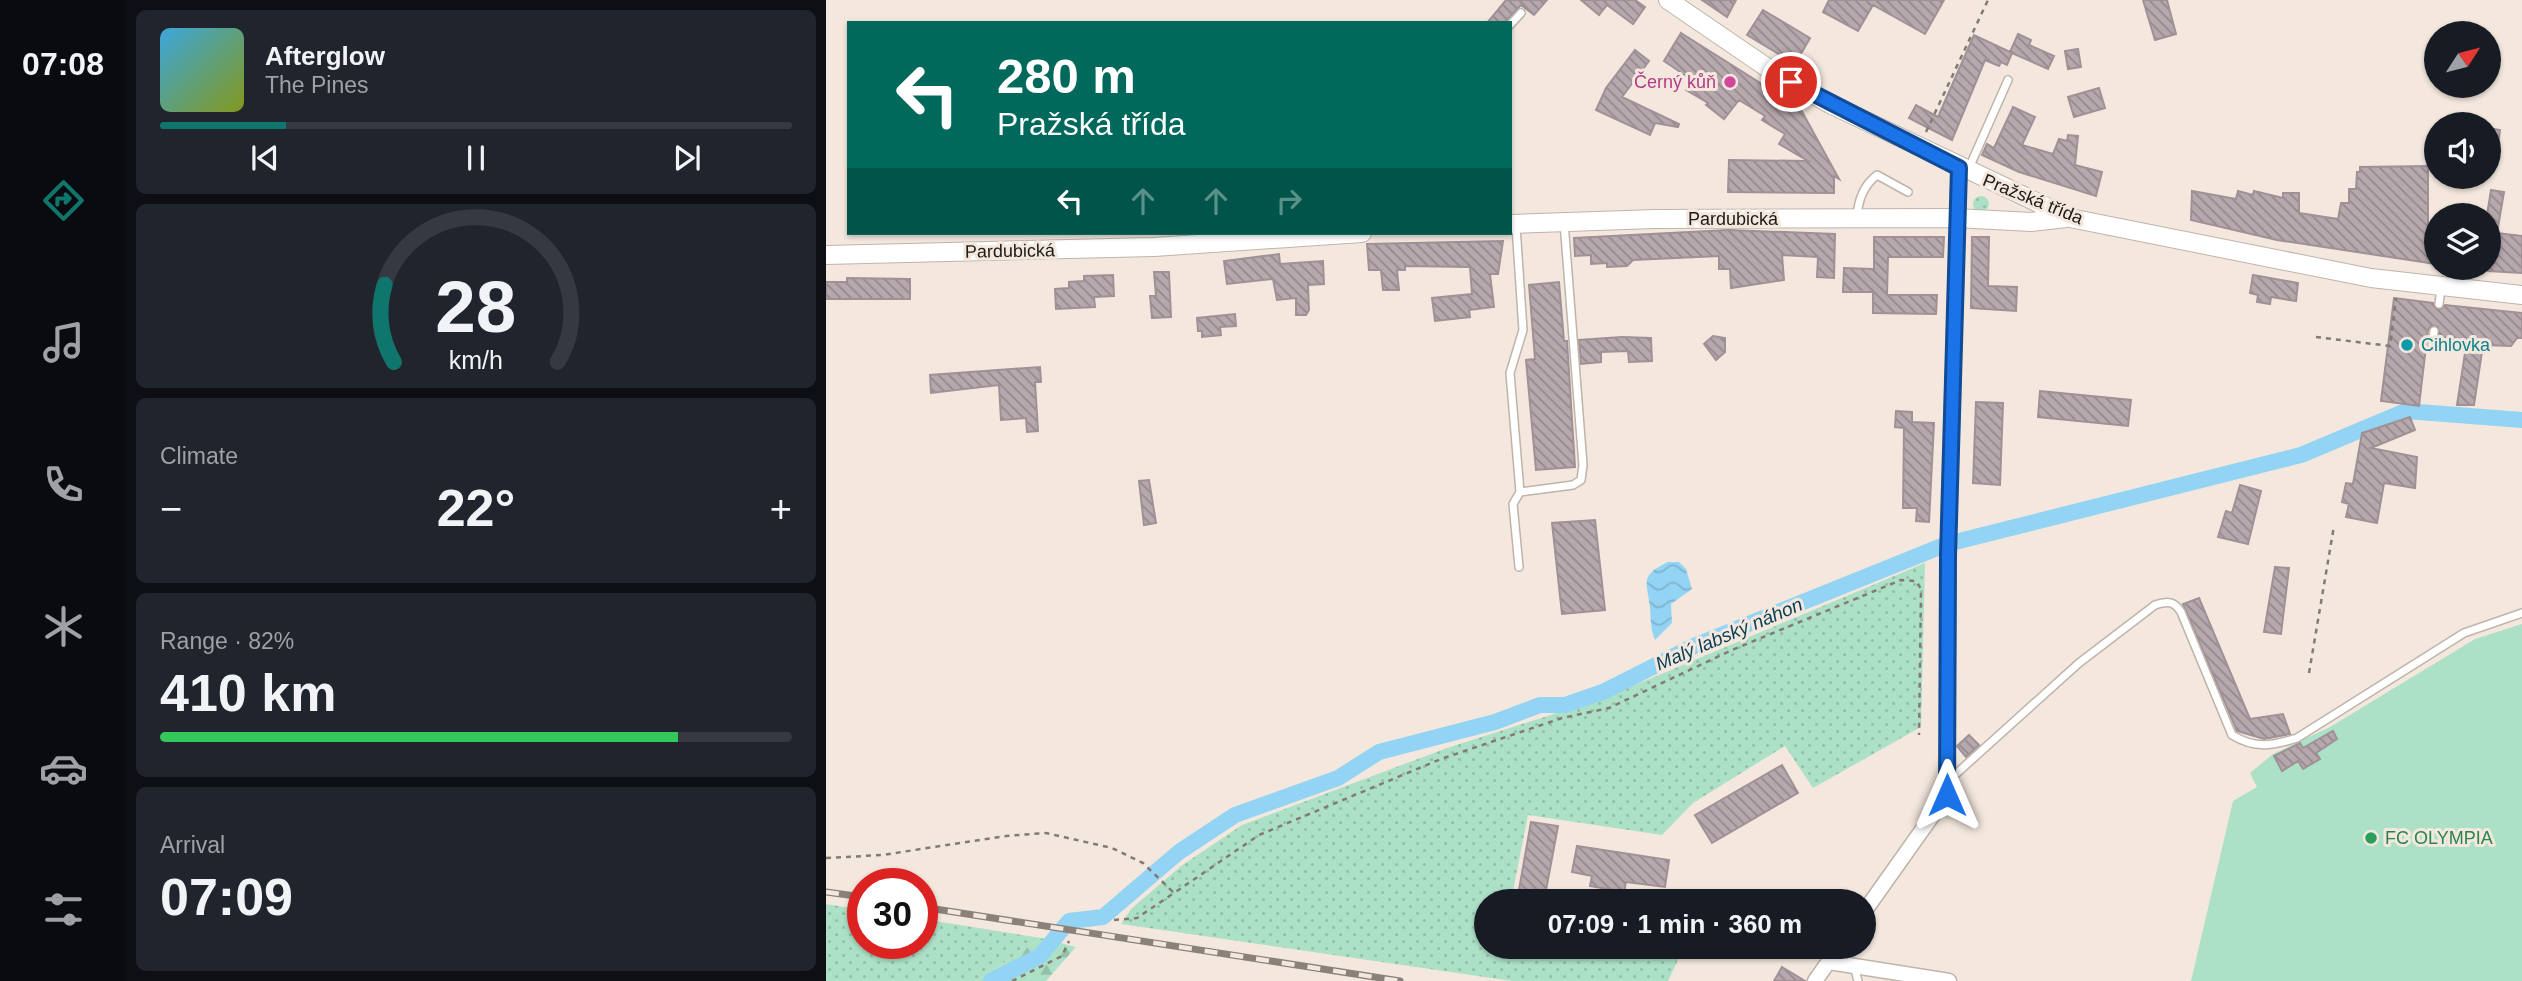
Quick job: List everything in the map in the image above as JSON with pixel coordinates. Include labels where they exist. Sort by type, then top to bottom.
[{"type":"street","name":"Pražská třída","points":[[1668,0],[1772,71],[1829,104],[2070,218],[2371,278],[2440,296],[2522,295]]},
{"type":"street","points":[[1876,895],[1947,795],[1948,556],[1956,218],[1964,170]]},
{"type":"street","name":"Pardubická","points":[[1513,224],[1564,221],[1857,218],[1956,218],[2032,222],[2070,218]]},
{"type":"street","name":"Pardubická","points":[[826,255],[1154,247],[1332,235]]},
{"type":"street","points":[[1815,981],[1831,959]]},
{"type":"street","points":[[1829,962],[1949,981]]},
{"type":"lane","points":[[1512,23],[1521,13]]},
{"type":"lane","points":[[1964,170],[2008,80]]},
{"type":"lane","points":[[1857,218],[1858,205],[1870,181],[1877,175],[1908,192]]},
{"type":"lane","points":[[1520,492],[1573,485],[1581,480],[1583,465],[1564,221]]},
{"type":"lane","points":[[1513,224],[1523,330],[1510,373],[1520,492],[1513,505],[1519,567]]},
{"type":"lane","points":[[2432,345],[2434,331]]},
{"type":"lane","points":[[1947,782],[2079,663],[2155,605],[2166,601],[2176,604],[2181,612],[2232,735],[2249,745],[2260,746],[2272,746],[2297,738],[2464,632],[2522,613]]},
{"type":"lane","points":[[1853,966],[1858,981]]},
{"type":"path","points":[[1926,132],[1988,0]]},
{"type":"path","points":[[2316,337],[2390,346],[2397,295]]},
{"type":"path","points":[[2309,673],[2334,526]]},
{"type":"path","points":[[1114,920],[1137,918],[1259,835],[1453,755],[1562,718],[1609,708],[1732,650],[1901,580],[1916,581],[1921,589],[1919,735]]},
{"type":"path","points":[[826,858],[882,855],[1006,836],[1046,834],[1112,848],[1143,863],[1174,893]]},
{"type":"path","points":[[1012,981],[1062,956],[1069,941]]},
{"type":"green space","points":[[1978,196],[1984,196],[1989,204],[1987,210],[1978,212],[1973,207],[1973,201]]},
{"type":"green space","points":[[1925,563],[1921,727],[1813,788],[1785,746],[1693,803],[1662,835],[1528,815],[1513,889],[1474,889],[1474,959],[1678,959],[1668,981],[1512,981],[1121,924],[1131,909],[1181,866],[1242,825],[1447,748],[1604,698]]},
{"type":"green space","points":[[2522,624],[2522,981],[2191,981],[2233,801],[2257,787],[2250,773],[2273,754],[2330,727],[2475,639]]},
{"type":"green space","points":[[826,904],[847,907],[847,959],[938,959],[938,922],[1041,938],[976,981],[826,981]]},
{"type":"green space","points":[[1041,938],[1076,947],[1046,981],[976,981]]},
{"type":"water","points":[[1668,562],[1679,562],[1686,569],[1692,589],[1671,604],[1672,623],[1655,640],[1651,627],[1647,580],[1653,571]]},
{"type":"building","points":[[1506,0],[1547,0],[1534,15],[1521,5],[1506,21],[1489,21]]},
{"type":"building","points":[[1581,0],[1635,0],[1645,7],[1633,24],[1607,5],[1599,15]]},
{"type":"building","points":[[1702,0],[1736,0],[1727,17]]},
{"type":"building","points":[[1829,0],[1944,0],[1925,34],[1873,5],[1858,31],[1823,12]]},
{"type":"building","points":[[2143,0],[2167,0],[2176,34],[2155,40]]},
{"type":"building","points":[[1763,10],[1810,38],[1795,64],[1747,35]]},
{"type":"building","points":[[1681,33],[1800,108],[1839,179],[1834,176],[1834,193],[1728,192],[1729,160],[1808,161],[1779,144],[1785,134],[1762,120],[1765,116],[1739,100],[1724,119],[1706,105],[1708,103],[1686,90],[1692,80],[1664,61]]},
{"type":"building","points":[[2018,34],[2031,40],[2029,45],[2054,56],[2048,69],[2012,53],[2007,65],[2001,62],[1999,66],[1985,60],[1952,140],[1909,118],[1916,105],[1938,117],[1974,35],[2010,52]]},
{"type":"building","points":[[2078,49],[2081,67],[2068,69],[2065,51]]},
{"type":"building","points":[[1635,50],[1649,61],[1622,97],[1679,124],[1678,127],[1655,123],[1650,135],[1596,110],[1606,88]]},
{"type":"building","points":[[2099,88],[2105,108],[2074,117],[2068,97]]},
{"type":"building","points":[[2013,107],[2035,117],[2022,145],[2053,154],[2059,139],[2067,141],[2068,135],[2078,136],[2075,165],[2102,172],[2096,196],[2019,172],[1982,155],[1987,144],[1994,148]]},
{"type":"building","points":[[2424,166],[2424,189],[2428,189],[2428,203],[2424,203],[2424,262],[2277,240],[2191,220],[2192,191],[2236,199],[2238,191],[2253,195],[2254,191],[2283,198],[2283,193],[2299,193],[2299,213],[2338,219],[2341,203],[2349,203],[2349,189],[2356,189],[2360,167]]},
{"type":"building","points":[[2491,190],[2504,192],[2501,210],[2501,203],[2489,203]]},
{"type":"building","points":[[1728,230],[1835,234],[1834,278],[1817,277],[1818,257],[1782,255],[1784,280],[1731,288],[1730,269],[1719,269],[1719,256],[1633,260],[1627,266],[1607,267],[1607,263],[1591,264],[1591,255],[1575,256],[1574,238]]},
{"type":"building","points":[[2501,233],[2522,236],[2522,273],[2501,272]]},
{"type":"building","points":[[1874,237],[1944,237],[1943,257],[1888,257],[1887,295],[1937,295],[1936,314],[1873,313],[1873,292],[1843,292],[1844,268],[1874,269]]},
{"type":"building","points":[[1972,237],[1989,237],[1988,286],[2017,287],[2016,311],[1971,308]]},
{"type":"building","points":[[1503,241],[1498,274],[1490,274],[1494,307],[1469,310],[1470,317],[1435,321],[1432,298],[1472,294],[1470,267],[1405,266],[1405,270],[1397,270],[1399,290],[1383,290],[1381,270],[1369,270],[1367,244]]},
{"type":"building","points":[[1279,254],[1280,264],[1323,261],[1324,284],[1308,285],[1309,310],[1306,315],[1296,315],[1296,298],[1277,300],[1273,279],[1227,284],[1224,261]]},
{"type":"building","points":[[1154,272],[1169,272],[1171,317],[1152,318],[1150,296],[1156,296]]},
{"type":"building","points":[[1113,275],[1114,296],[1094,297],[1095,307],[1056,309],[1055,289],[1069,288],[1069,282],[1084,281],[1084,276]]},
{"type":"building","points":[[2253,275],[2298,283],[2296,301],[2271,297],[2270,304],[2257,302],[2258,295],[2250,293]]},
{"type":"building","points":[[847,278],[910,279],[910,299],[826,299],[826,282],[847,282]]},
{"type":"building","points":[[1559,282],[1564,341],[1567,341],[1575,467],[1536,470],[1526,360],[1535,359],[1529,285]]},
{"type":"building","points":[[2394,298],[2433,303],[2439,310],[2445,305],[2522,313],[2522,338],[2517,338],[2511,346],[2483,345],[2474,405],[2457,405],[2467,340],[2439,336],[2438,327],[2431,326],[2428,330],[2419,406],[2381,401]]},
{"type":"building","points":[[1235,314],[1236,326],[1220,327],[1221,335],[1202,337],[1202,331],[1198,331],[1197,318]]},
{"type":"building","points":[[1713,336],[1725,338],[1725,352],[1716,360],[1704,344]]},
{"type":"building","points":[[1651,338],[1652,361],[1629,362],[1628,351],[1601,352],[1601,362],[1581,364],[1579,340]]},
{"type":"building","points":[[1040,367],[1041,382],[1035,382],[1038,431],[1027,432],[1026,418],[1001,420],[999,385],[931,393],[930,375]]},
{"type":"building","points":[[2040,391],[2131,400],[2128,426],[2038,417]]},
{"type":"building","points":[[1976,402],[2003,403],[2000,485],[1973,483]]},
{"type":"building","points":[[1896,411],[1912,412],[1912,422],[1934,423],[1929,522],[1916,521],[1917,508],[1903,508],[1904,428],[1895,427]]},
{"type":"building","points":[[2410,417],[2415,430],[2371,448],[2417,457],[2415,488],[2384,483],[2377,523],[2346,517],[2349,504],[2342,502],[2346,483],[2353,484],[2362,433]]},
{"type":"building","points":[[1149,480],[1156,523],[1144,525],[1139,481]]},
{"type":"building","points":[[2240,485],[2261,491],[2248,544],[2218,537],[2226,511],[2232,513]]},
{"type":"building","points":[[1595,520],[1605,610],[1562,614],[1552,523]]},
{"type":"building","points":[[2275,567],[2289,568],[2281,634],[2264,632]]},
{"type":"building","points":[[2199,598],[2250,719],[2283,714],[2290,734],[2264,739],[2237,731],[2183,604]]},
{"type":"building","points":[[2333,731],[2337,739],[2316,753],[2320,759],[2303,769],[2298,761],[2282,771],[2274,756],[2300,743],[2303,748]]},
{"type":"building","points":[[1969,735],[1979,745],[1966,757],[1957,746]]},
{"type":"building","points":[[1782,765],[1798,793],[1712,843],[1695,815]]},
{"type":"building","points":[[1531,822],[1558,826],[1546,889],[1519,889]]},
{"type":"building","points":[[1577,846],[1669,860],[1665,887],[1626,882],[1625,889],[1607,889],[1590,886],[1592,876],[1572,872]]},
{"type":"building","points":[[1782,967],[1805,981],[1774,981]]},
{"type":"waterway","name":"Malý labský náhon","points":[[991,981],[1040,956],[1069,921],[1103,917],[1179,852],[1235,815],[1338,778],[1379,752],[1495,722],[1540,705],[1565,705],[1605,691],[1694,646],[1947,544],[2301,455],[2406,411],[2522,420]]},
{"type":"railway","points":[[826,892],[847,895]]},
{"type":"railway","points":[[938,909],[1400,981]]},
{"type":"place","name":"Černý kůň","points":[[1730,82]]},
{"type":"place","name":"Cihlovka","points":[[2407,345]]},
{"type":"place","name":"FC OLYMPIA","points":[[2371,838]]},
{"type":"route","points":[[1791,82],[1829,104],[1959,168],[1948,556],[1947,795]]}]
